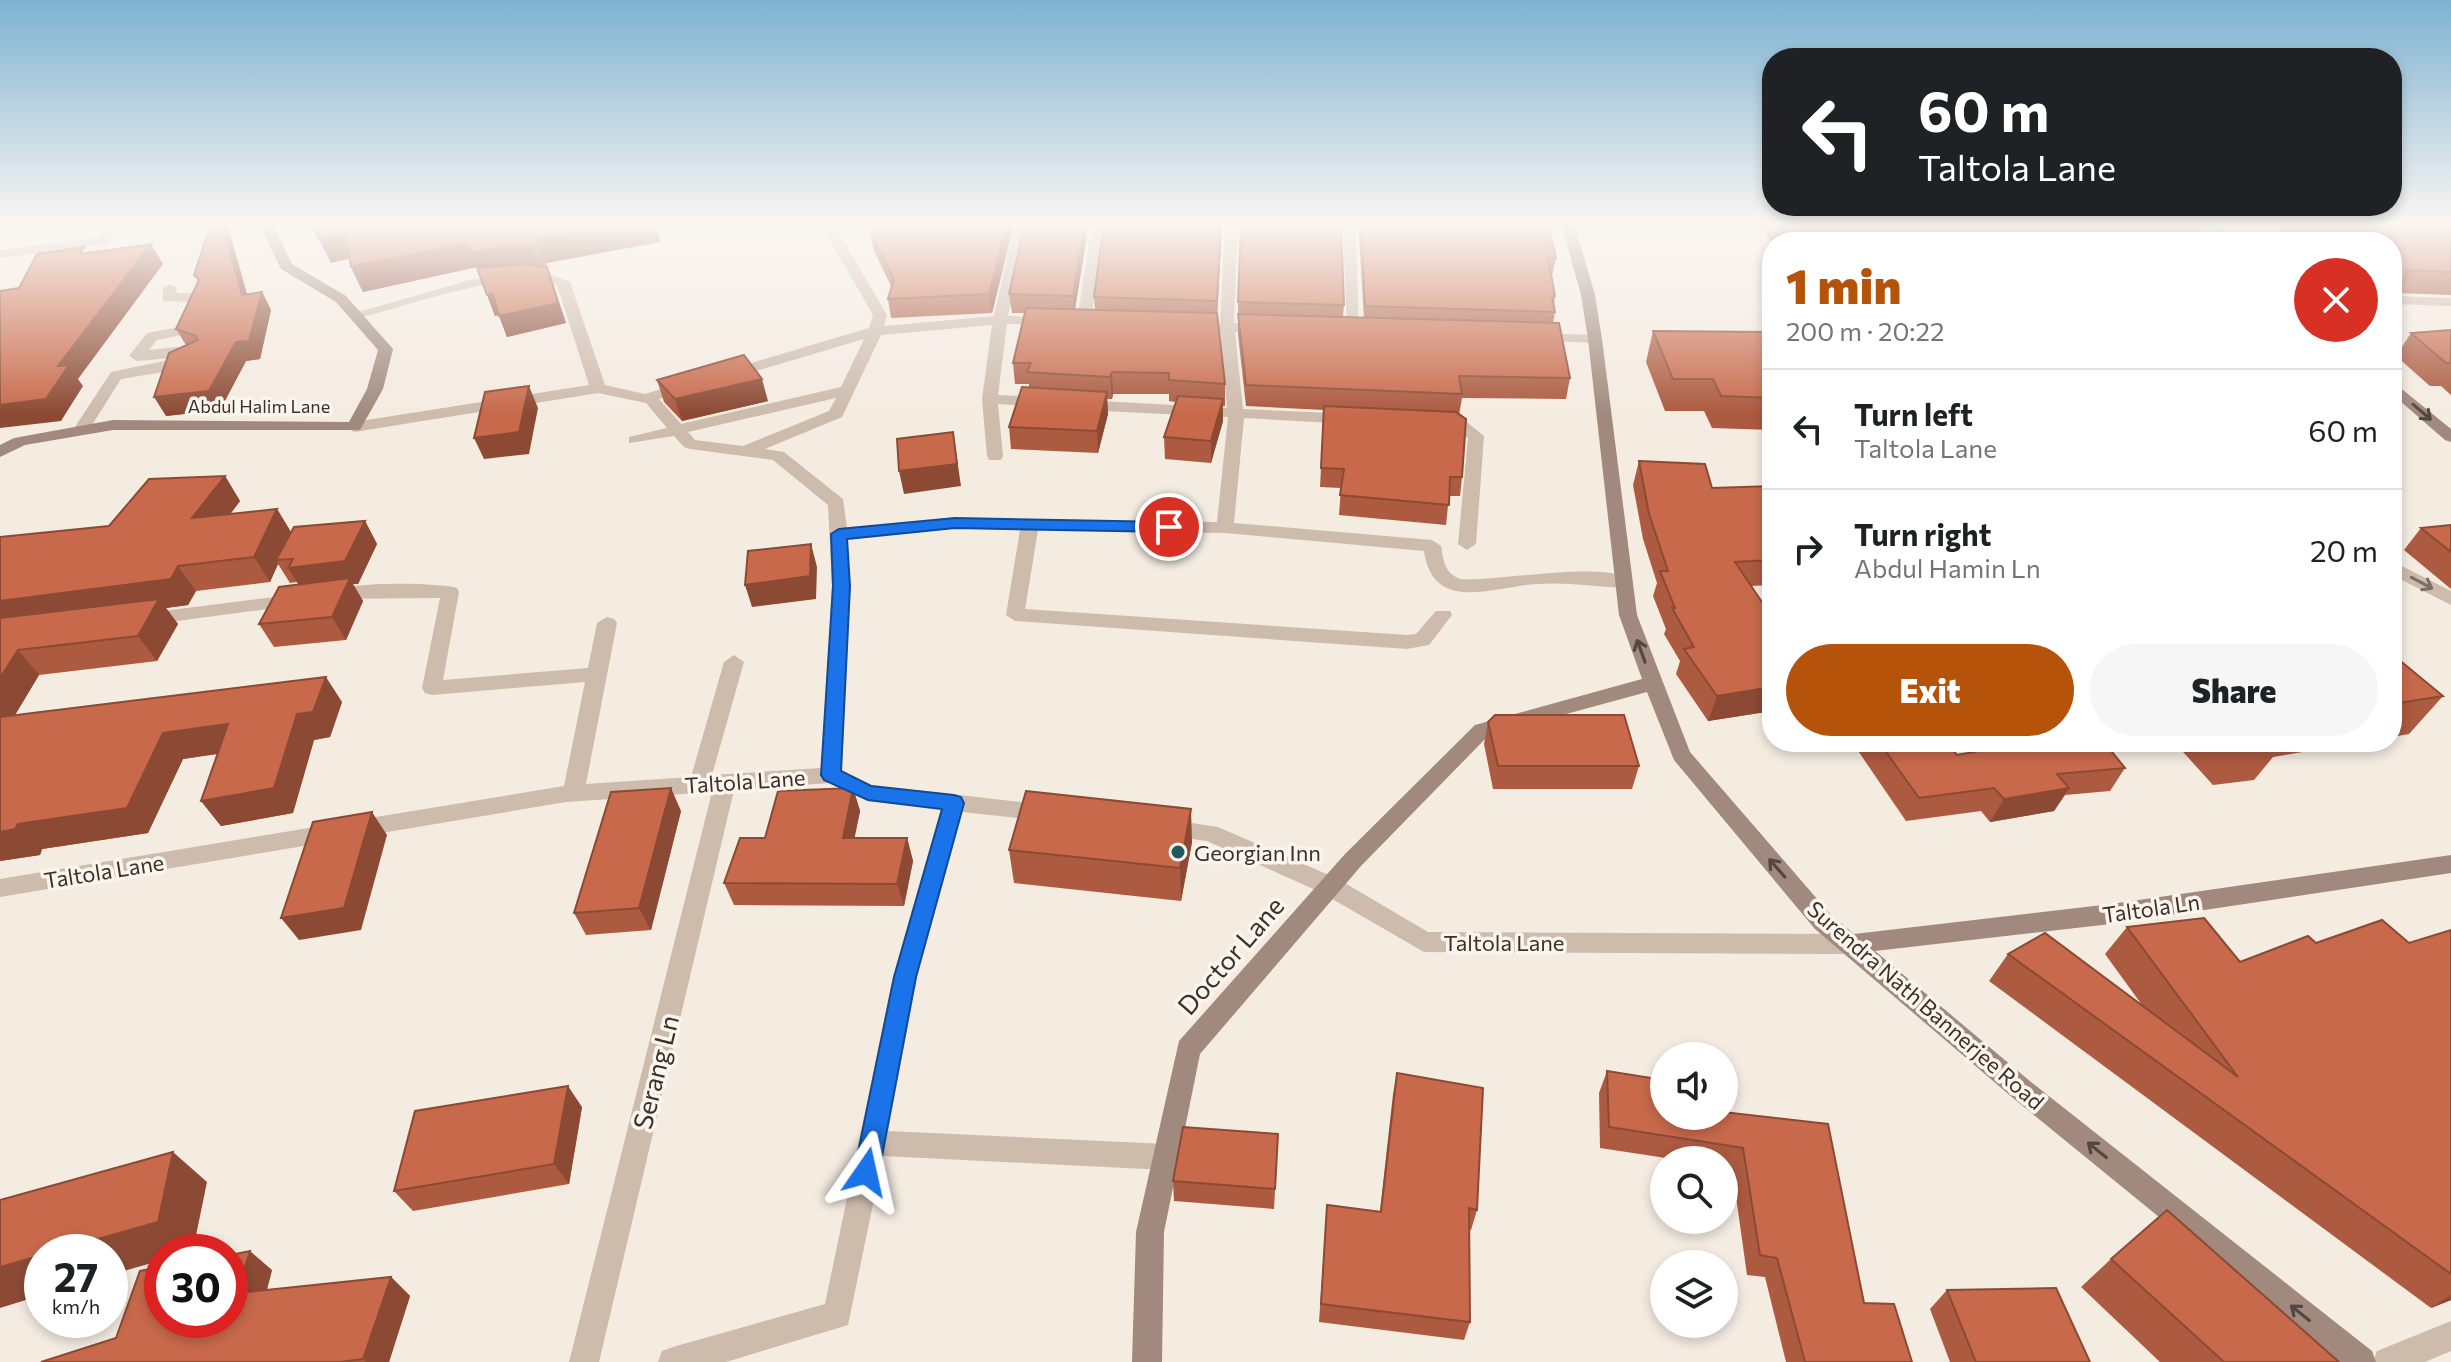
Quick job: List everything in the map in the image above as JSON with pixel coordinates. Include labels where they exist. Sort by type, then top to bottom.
[{"type":"street","name":"Abdul Halim Lane","points":[[0,452],[20,441],[113,425],[354,427],[375,389],[386,349],[341,299],[320,287]]},
{"type":"street","points":[[355,315],[461,287]]},
{"type":"street","points":[[565,287],[598,388]]},
{"type":"street","points":[[745,452],[836,414],[880,315],[863,287]]},
{"type":"street","points":[[995,456],[990,399],[1008,287]]},
{"type":"street","points":[[644,399],[875,331],[1000,320],[1077,321],[1085,287]]},
{"type":"street","points":[[1225,528],[1236,414],[1227,328],[1229,287]]},
{"type":"street","points":[[1351,287],[1353,331]]},
{"type":"street","name":"Surendra Nath Bannerjee Road","points":[[1586,287],[1595,339],[1628,615],[1681,755],[1823,922],[2022,1090],[2361,1362]]},
{"type":"street","points":[[81,430],[116,375],[170,367],[198,357],[177,351],[137,356],[152,336],[186,330],[199,297],[168,298],[170,288]]},
{"type":"street","points":[[2402,300],[2451,302]]},
{"type":"street","points":[[1170,325],[1275,329]]},
{"type":"street","points":[[1520,336],[1595,339]]},
{"type":"street","points":[[354,427],[598,388],[651,400],[690,444],[778,456],[837,503],[841,586],[831,775]]},
{"type":"street","points":[[635,440],[848,390]]},
{"type":"street","points":[[2402,395],[2451,437]]},
{"type":"street","points":[[990,399],[1363,420]]},
{"type":"street","points":[[1426,422],[1458,423],[1476,436],[1467,544]]},
{"type":"street","points":[[839,534],[955,523],[1225,528],[1432,546],[1432,558],[1440,575],[1458,587],[1489,587],[1533,578],[1623,582]]},
{"type":"street","points":[[1030,524],[1015,615],[1407,642],[1422,640],[1443,615]]},
{"type":"street","points":[[2402,572],[2451,599]]},
{"type":"street","points":[[120,622],[371,591],[450,592],[432,688],[595,674]]},
{"type":"street","points":[[573,794],[607,623]]},
{"type":"street","points":[[699,785],[734,662]]},
{"type":"street","name":"Doctor Lane","points":[[1147,1362],[1150,1232],[1188,1049],[1330,886],[1482,730],[1653,683]]},
{"type":"street","name":"Taltola Lane","points":[[0,888],[573,794],[831,775],[868,793],[1074,817]]},
{"type":"street","name":"Serang Ln","points":[[584,1362],[725,783]]},
{"type":"street","points":[[673,1362],[838,1315],[905,977],[954,803]]},
{"type":"street","name":"Taltola Lane","points":[[1150,826],[1210,833],[1330,886],[1424,942],[1850,944]]},
{"type":"street","name":"Taltola Ln","points":[[1850,944],[2111,914],[2451,864]]},
{"type":"street","points":[[872,1143],[1166,1157]]},
{"type":"street","points":[[2388,1362],[2451,1336]]},
{"type":"building","points":[[119,287],[58,366],[69,365],[46,399],[0,405],[0,291]]},
{"type":"building","points":[[196,287],[240,287],[242,295],[262,292],[249,341],[236,342],[209,391],[154,397],[169,353],[198,340],[196,336],[176,329]]},
{"type":"building","points":[[484,287],[553,287],[558,303],[499,316],[493,294],[487,295]]},
{"type":"building","points":[[892,287],[991,287],[989,294],[888,299]]},
{"type":"building","points":[[1011,287],[1075,287],[1073,296],[1009,294]]},
{"type":"building","points":[[1095,287],[1218,287],[1217,301],[1094,297]]},
{"type":"building","points":[[1239,287],[1343,287],[1344,305],[1238,302]]},
{"type":"building","points":[[1364,287],[1553,287],[1555,296],[1552,296],[1555,312],[1365,306]]},
{"type":"building","points":[[1026,308],[1217,313],[1225,384],[1169,380],[1169,373],[1112,372],[1110,377],[1027,372],[1031,363],[1013,363]]},
{"type":"building","points":[[1238,314],[1559,323],[1570,378],[1459,376],[1462,394],[1246,385]]},
{"type":"building","points":[[2451,330],[2451,363],[2446,363],[2411,333]]},
{"type":"building","points":[[1653,331],[1762,332],[1762,398],[1721,396],[1713,379],[1673,379]]},
{"type":"building","points":[[744,355],[762,379],[675,399],[657,380]]},
{"type":"building","points":[[529,386],[519,432],[474,438],[485,392]]},
{"type":"building","points":[[1022,387],[1107,392],[1097,431],[1009,427]]},
{"type":"building","points":[[1178,396],[1223,399],[1211,441],[1164,437]]},
{"type":"building","points":[[1324,406],[1456,412],[1466,419],[1462,477],[1450,477],[1449,505],[1340,495],[1344,469],[1321,468]]},
{"type":"building","points":[[953,432],[957,464],[899,471],[897,439]]},
{"type":"building","points":[[1639,461],[1705,464],[1712,488],[1762,486],[1762,561],[1735,562],[1762,602],[1762,689],[1717,696],[1684,649],[1694,647],[1672,608],[1675,608],[1660,571],[1668,571],[1649,514]]},
{"type":"building","points":[[225,476],[192,518],[277,509],[254,557],[178,566],[171,579],[0,601],[0,537],[109,526],[149,479]]},
{"type":"building","points":[[365,521],[345,561],[288,568],[293,559],[276,560],[294,527]]},
{"type":"building","points":[[2451,525],[2451,552],[2421,528]]},
{"type":"building","points":[[811,544],[810,576],[745,585],[748,551]]},
{"type":"building","points":[[350,578],[332,617],[259,624],[279,587]]},
{"type":"building","points":[[159,599],[138,636],[18,650],[0,678],[0,618]]},
{"type":"building","points":[[2402,662],[2443,696],[2402,702]]},
{"type":"building","points":[[326,677],[313,712],[297,714],[274,788],[201,801],[228,724],[163,733],[127,808],[18,824],[15,829],[0,832],[0,717]]},
{"type":"building","points":[[1495,715],[1624,715],[1639,766],[1498,766],[1488,722]]},
{"type":"building","points":[[1886,752],[1955,752],[1957,755],[1974,752],[2112,752],[2125,768],[2057,774],[2069,788],[2004,799],[1994,788],[1919,798]]},
{"type":"building","points":[[671,788],[639,908],[574,913],[611,792]]},
{"type":"building","points":[[853,788],[843,838],[907,838],[897,884],[724,883],[740,838],[765,838],[778,791]]},
{"type":"building","points":[[1026,791],[1191,809],[1180,868],[1009,850]]},
{"type":"building","points":[[372,812],[344,908],[281,918],[313,822]]},
{"type":"building","points":[[2204,918],[2240,962],[2308,936],[2316,943],[2382,920],[2409,943],[2451,930],[2451,1274],[2008,954],[2045,933],[2238,1077],[2127,927]]},
{"type":"building","points":[[1607,1071],[1650,1078],[1650,1130],[1738,1130],[1738,1114],[1828,1124],[1864,1303],[1894,1304],[1912,1362],[1805,1362],[1777,1258],[1760,1255],[1743,1148],[1609,1127]]},
{"type":"building","points":[[1397,1073],[1483,1088],[1477,1210],[1469,1208],[1470,1322],[1321,1304],[1327,1205],[1381,1212]]},
{"type":"building","points":[[568,1086],[554,1164],[394,1191],[415,1111]]},
{"type":"building","points":[[1183,1127],[1278,1134],[1275,1189],[1173,1181]]},
{"type":"building","points":[[173,1152],[158,1222],[116,1234],[24,1234],[24,1260],[0,1267],[0,1200]]},
{"type":"building","points":[[2167,1210],[2339,1362],[2224,1362],[2111,1259]]},
{"type":"building","points":[[144,1270],[144,1338],[248,1338],[248,1292],[391,1277],[363,1359],[340,1362],[41,1362],[116,1338],[128,1338],[128,1304],[140,1271]]},
{"type":"building","points":[[2056,1288],[2090,1362],[1976,1362],[1947,1290]]},
{"type":"place","name":"Georgian Inn","points":[[1178,852]]},
{"type":"route","points":[[866,1172],[905,977],[954,803],[868,793],[831,775],[841,586],[839,534],[955,523],[1169,527]]}]
